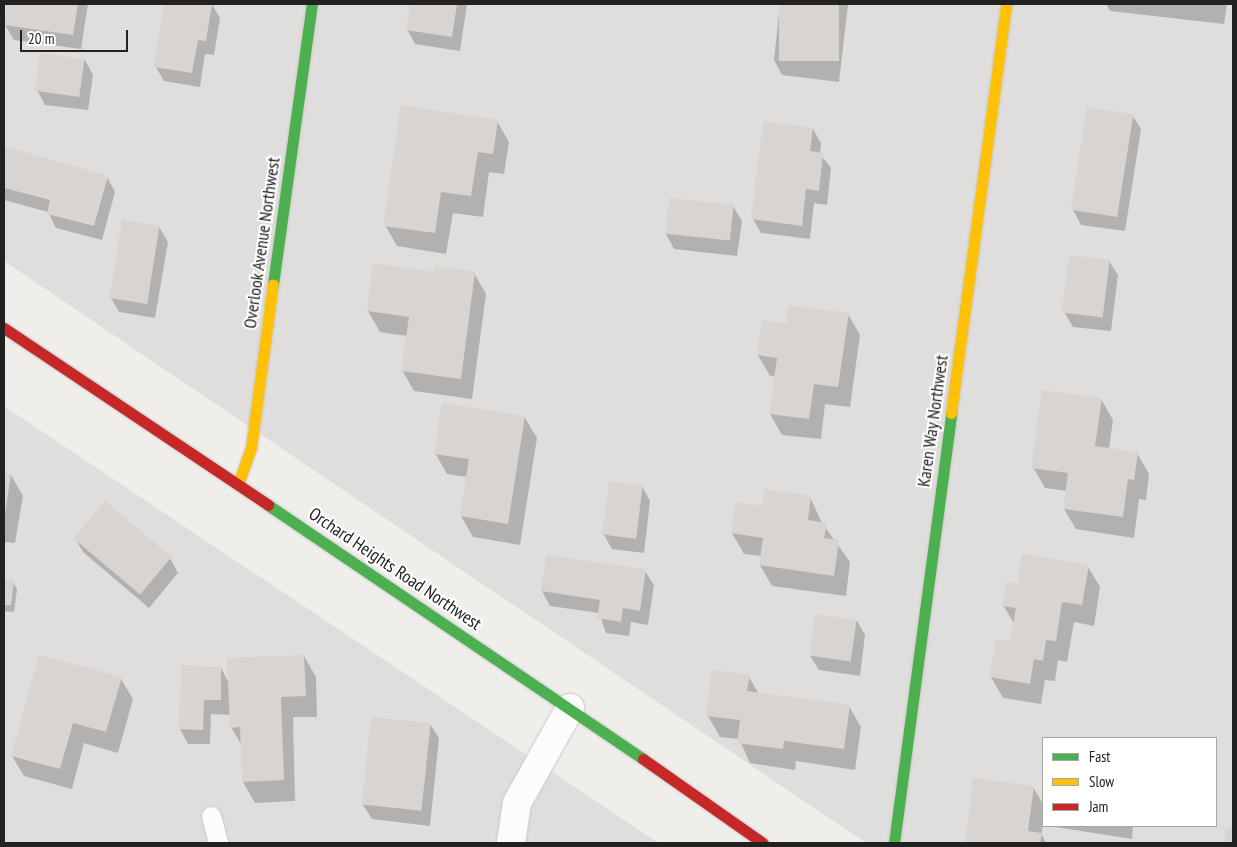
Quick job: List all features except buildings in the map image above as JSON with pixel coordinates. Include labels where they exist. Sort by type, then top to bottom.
[{"type":"street","name":"Overlook Avenue Northwest","points":[[238,485],[251,448],[312,4]]},
{"type":"street","name":"Karen Way Northwest","points":[[894,843],[1006,4]]},
{"type":"street","name":"Orchard Heights Road Northwest","points":[[4,328],[570,708],[763,843]]},
{"type":"street","points":[[511,843],[517,803],[570,708]]},
{"type":"lane","points":[[211,816],[218,843]]},
{"type":"shaded area","points":[[4,4],[1233,4],[1233,843],[866,843],[4,261]]},
{"type":"shaded area","points":[[4,406],[659,843],[4,843]]},
{"type":"traffic: fast","points":[[273,284],[312,4]]},
{"type":"traffic: fast","points":[[894,843],[951,413]]},
{"type":"traffic: fast","points":[[268,505],[643,759]]},
{"type":"traffic: slow","points":[[951,413],[1006,4]]},
{"type":"traffic: slow","points":[[238,485],[251,448],[273,284]]},
{"type":"traffic: jam","points":[[4,328],[268,505]]},
{"type":"traffic: jam","points":[[643,759],[763,843]]}]
